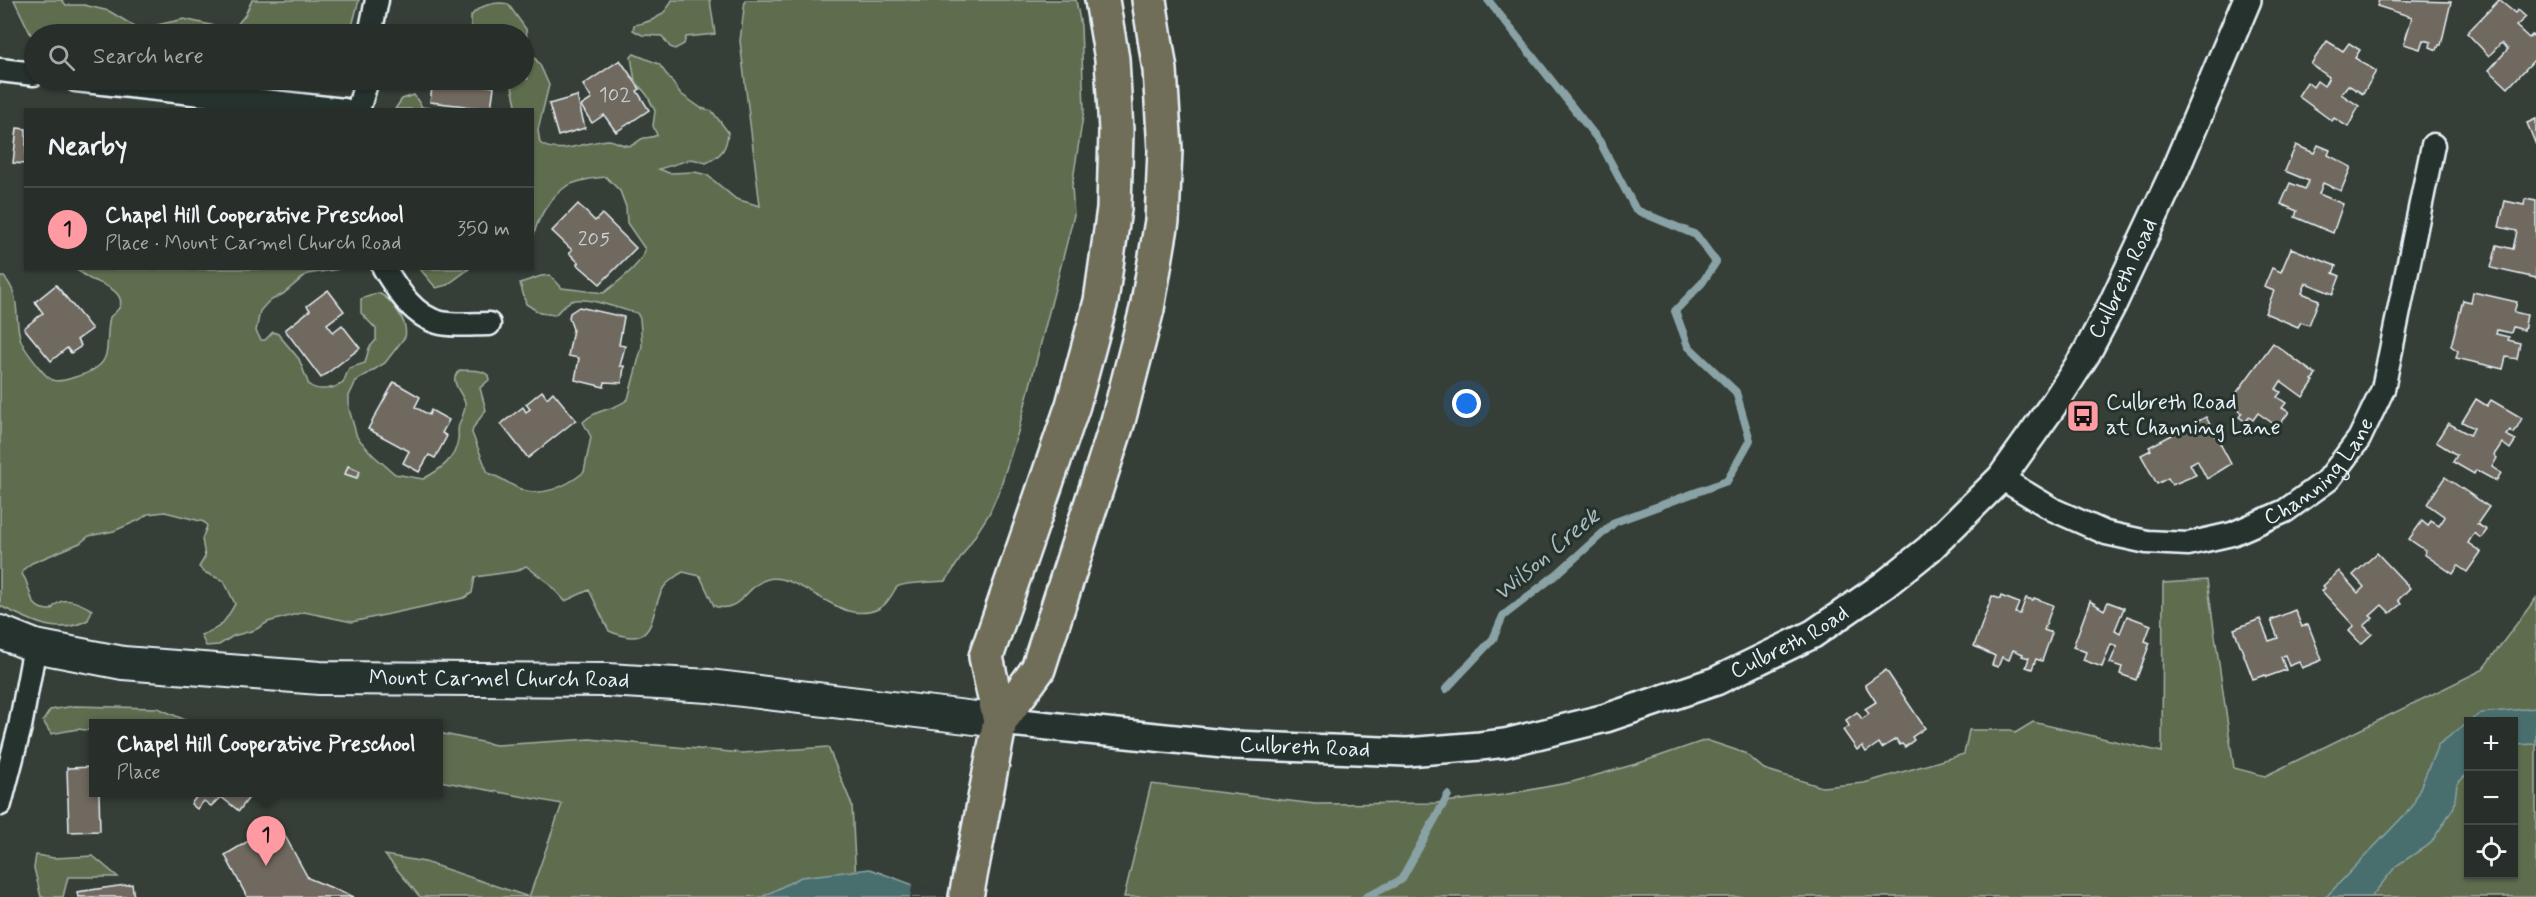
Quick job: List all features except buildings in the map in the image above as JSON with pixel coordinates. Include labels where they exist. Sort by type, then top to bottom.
[{"type":"highway","points":[[966,897],[1000,721],[986,657],[1073,405],[1101,301],[1114,209],[1116,131],[1113,71],[1102,0]]},
{"type":"highway","points":[[1000,721],[1038,669],[1118,421],[1147,309],[1162,221],[1165,150],[1160,70],[1149,0]]},
{"type":"main road","name":"Mount Carmel Church Road","points":[[0,632],[35,646],[123,663],[320,678],[607,680],[709,686],[1000,721]]},
{"type":"street","points":[[372,24],[377,0]]},
{"type":"street","name":"Culbreth Road","points":[[1000,721],[1233,745],[1371,751],[1440,750],[1505,743],[1606,718],[1716,681],[1813,634],[1884,585],[1929,549],[2001,478],[2056,401],[2086,354],[2113,303],[2173,175],[2247,0]]},
{"type":"street","points":[[0,70],[24,73]]},
{"type":"street","points":[[165,90],[326,108]]},
{"type":"street","points":[[359,108],[364,90]]},
{"type":"street","name":"Channing Lane","points":[[2001,478],[2054,510],[2106,533],[2147,542],[2188,544],[2232,534],[2285,511],[2328,480],[2359,439],[2383,389],[2433,144]]},
{"type":"street","points":[[385,270],[397,290],[421,314],[442,323],[489,324]]},
{"type":"street","points":[[0,804],[20,727],[35,646]]},
{"type":"green space","points":[[14,0],[62,0],[66,5],[84,5],[109,11],[131,24],[26,24]]},
{"type":"green space","points":[[252,0],[359,0],[353,24],[238,24]]},
{"type":"green space","points":[[672,0],[710,0],[715,34],[686,37],[684,44],[675,49],[670,47],[662,36],[642,35],[633,30],[634,25],[661,15]]},
{"type":"green space","points":[[745,0],[1076,0],[1081,26],[1084,110],[1072,186],[1074,215],[1018,432],[999,491],[989,514],[946,581],[900,585],[886,603],[874,611],[859,613],[843,609],[799,586],[778,579],[761,582],[737,603],[723,608],[714,606],[700,576],[683,572],[664,587],[650,626],[645,633],[637,637],[625,636],[609,631],[589,590],[565,601],[547,582],[526,566],[517,571],[475,577],[472,593],[464,598],[352,622],[304,612],[268,622],[255,630],[233,636],[219,645],[206,646],[201,635],[222,624],[235,604],[224,581],[204,572],[199,567],[205,557],[202,539],[207,526],[204,522],[165,512],[148,514],[114,531],[89,536],[80,543],[32,563],[24,569],[22,574],[37,607],[51,610],[60,602],[70,601],[92,610],[88,620],[76,625],[54,627],[33,621],[0,606],[0,277],[4,277],[13,290],[19,333],[24,346],[50,379],[62,381],[89,372],[103,361],[106,354],[110,317],[117,311],[121,301],[111,288],[76,270],[333,270],[307,274],[283,294],[268,302],[260,311],[256,331],[261,340],[265,340],[273,332],[278,334],[299,359],[309,385],[322,389],[335,387],[343,383],[349,368],[365,363],[369,348],[376,340],[376,329],[361,313],[361,299],[378,293],[388,300],[402,318],[406,331],[405,337],[385,363],[356,381],[349,396],[349,409],[357,437],[373,455],[395,474],[423,479],[441,468],[451,458],[457,446],[458,427],[465,409],[465,403],[456,386],[456,374],[460,370],[478,371],[488,375],[489,380],[480,388],[486,410],[472,433],[488,473],[526,491],[553,489],[570,482],[584,472],[591,437],[583,422],[588,417],[617,406],[628,399],[642,346],[640,319],[637,313],[582,300],[569,302],[555,315],[540,313],[526,304],[520,283],[550,275],[562,288],[604,293],[640,261],[645,249],[627,223],[626,207],[620,191],[606,177],[573,183],[564,188],[548,205],[534,233],[534,108],[517,108],[513,90],[534,90],[534,57],[549,85],[538,130],[540,143],[547,147],[565,148],[609,140],[629,146],[657,135],[653,126],[655,111],[647,95],[635,81],[631,57],[634,54],[659,64],[681,94],[701,108],[712,111],[728,132],[725,147],[719,155],[706,163],[692,159],[659,169],[669,173],[695,172],[707,175],[736,199],[760,206],[740,41]]},
{"type":"green space","points":[[498,3],[508,4],[522,24],[471,24],[471,16],[478,9]]},
{"type":"green space","points":[[184,19],[206,24],[162,24]]},
{"type":"green space","points":[[414,95],[422,107],[430,108],[396,108],[402,99]]},
{"type":"green space","points":[[421,270],[468,270],[447,285],[436,288]]},
{"type":"green space","points":[[2207,580],[2234,768],[2265,776],[2482,670],[2536,598],[2536,897],[1124,897],[1151,784],[1315,804],[1436,803],[1503,795],[1572,782],[1636,764],[1706,740],[1745,753],[1764,769],[1822,787],[1864,783],[1964,754],[1969,730],[2011,730],[2015,733],[2033,722],[2162,752],[2163,583]]},
{"type":"green space","points":[[74,706],[158,708],[183,719],[89,719],[89,730],[78,729],[51,734],[43,721],[50,710]]},
{"type":"green space","points":[[443,734],[496,745],[590,739],[742,753],[828,747],[852,805],[856,881],[887,897],[529,897],[562,804],[443,782]]},
{"type":"green space","points":[[36,855],[54,858],[93,856],[118,877],[68,877],[63,897],[41,897],[34,868]]},
{"type":"green space","points":[[385,855],[425,862],[529,897],[420,897]]},
{"type":"water","points":[[2536,708],[2536,744],[2518,745],[2518,717],[2476,717],[2481,713]]},
{"type":"water","points":[[2464,725],[2464,777],[2457,784],[2454,807],[2431,843],[2396,866],[2371,897],[2326,897],[2412,807],[2438,745]]},
{"type":"water","points":[[870,869],[946,897],[762,897],[801,877]]},
{"type":"pier","points":[[913,882],[947,894],[949,897],[910,897]]},
{"type":"waterway","name":"Wilson Creek","points":[[1446,689],[1493,639],[1503,616],[1557,574],[1615,522],[1727,481],[1750,440],[1736,392],[1688,346],[1675,311],[1702,283],[1716,262],[1696,235],[1636,210],[1600,142],[1488,0]]},
{"type":"waterway","name":"Wilson Creek","points":[[1366,897],[1401,880],[1448,795]]},
{"type":"place","name":"Culbreth Road at Channing Lane","points":[[2083,416]]},
{"type":"place","name":"Chapel Hill Cooperative Preschool","points":[[266,866]]}]
